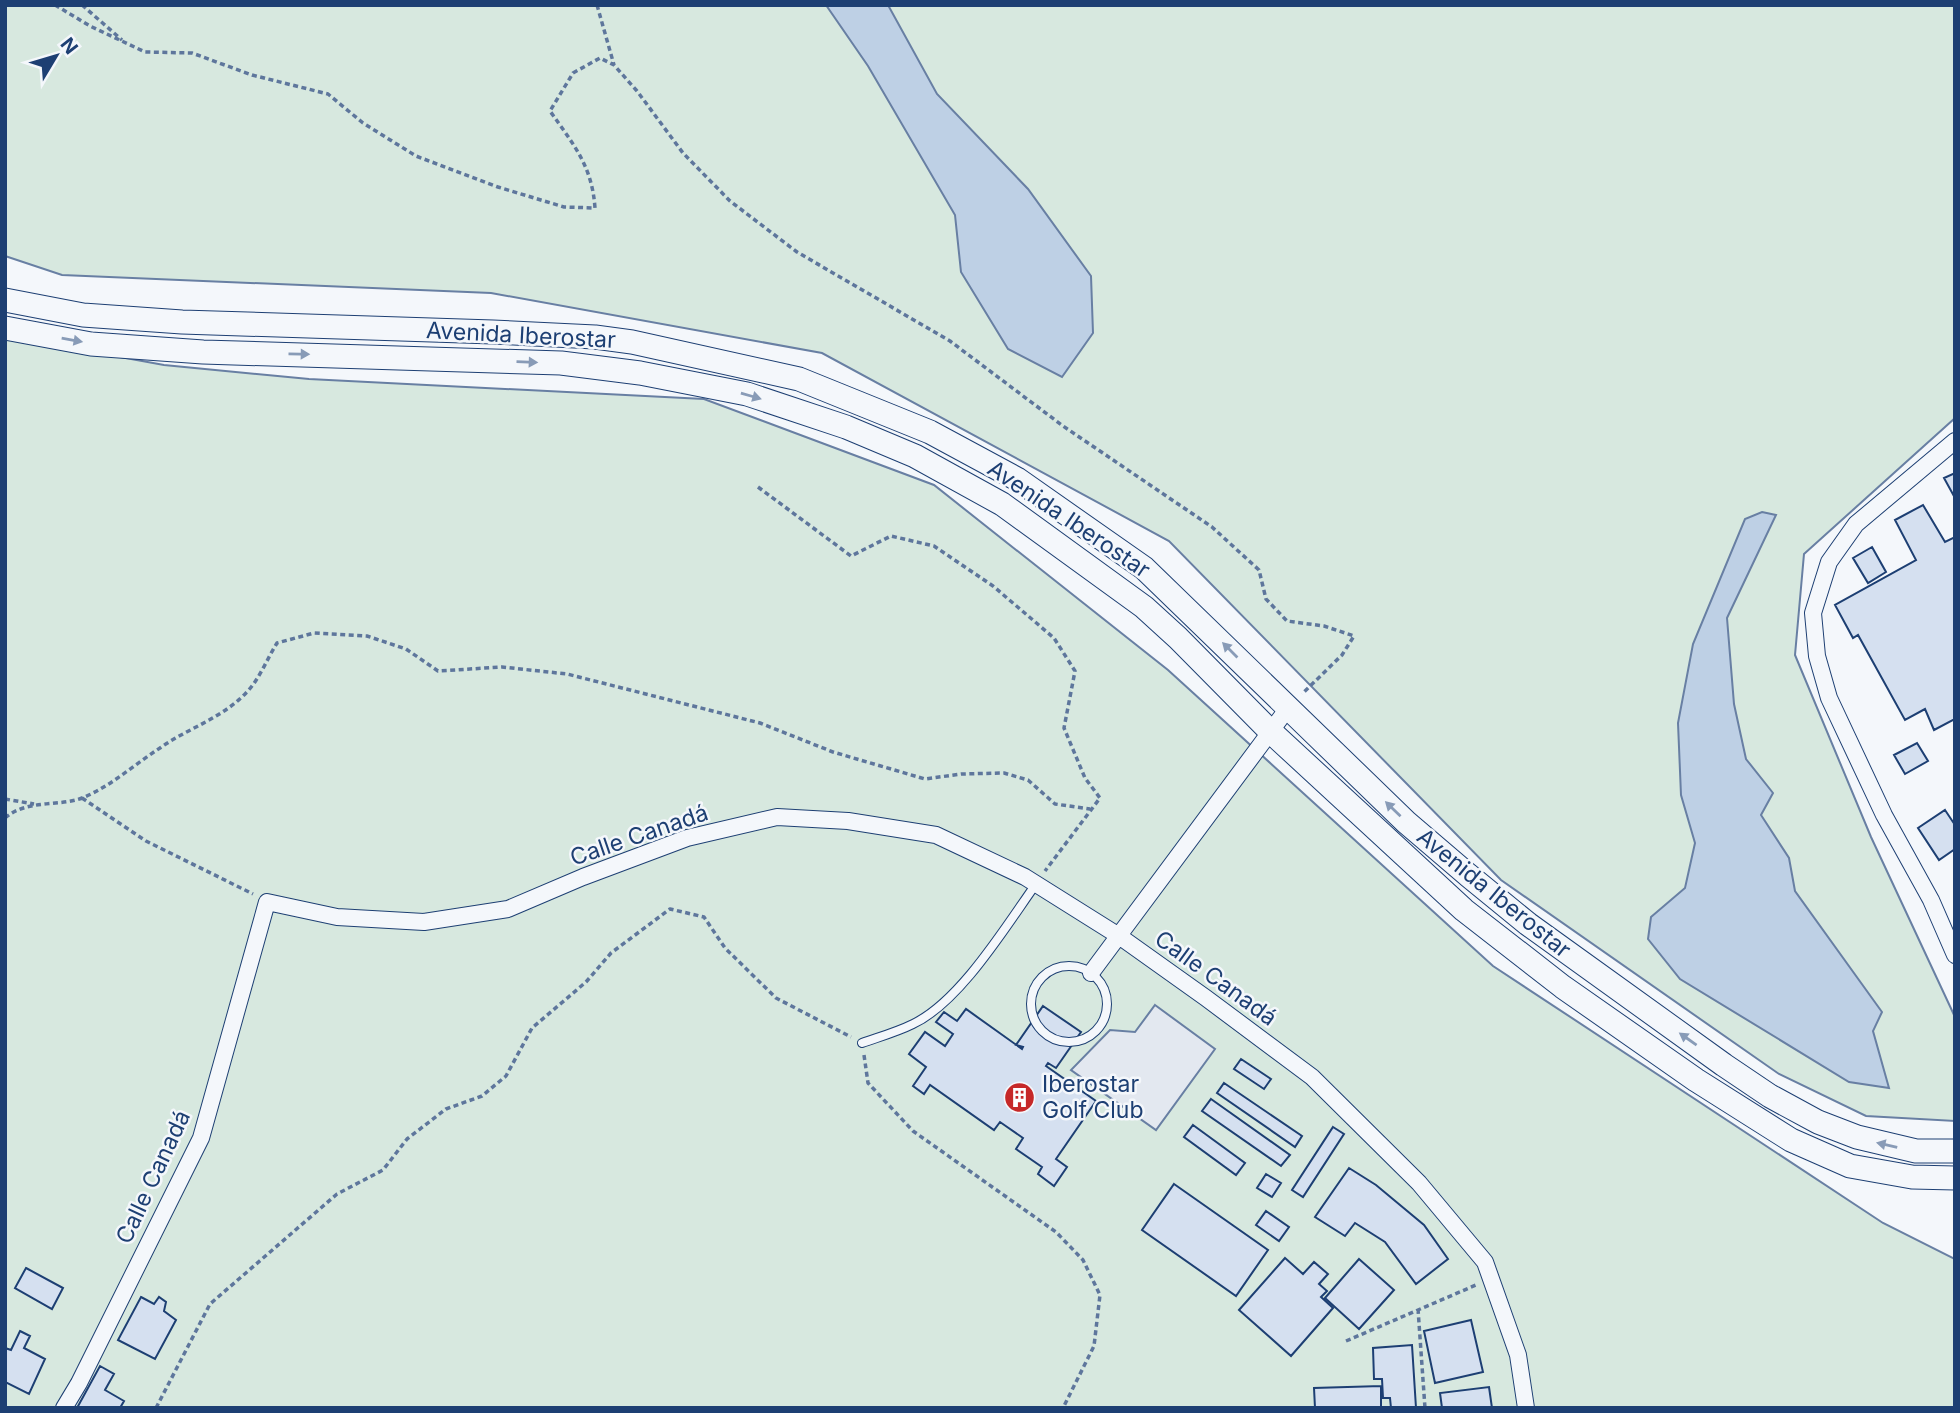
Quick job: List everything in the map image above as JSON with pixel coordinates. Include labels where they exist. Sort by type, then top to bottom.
[{"type":"street","name":"Avenida Iberostar","points":[[5,300],[83,315],[182,322],[595,337],[632,342],[799,379],[930,432],[1017,479],[1144,568],[1406,822],[1478,883],[1550,940],[1770,1096],[1818,1122],[1857,1137],[1916,1151],[1955,1151]]},
{"type":"street","name":"Avenida Iberostar","points":[[5,328],[91,344],[203,352],[561,363],[640,373],[747,394],[846,427],[915,456],[1002,504],[1144,607],[1270,731],[1464,910],[1563,987],[1696,1080],[1791,1140],[1850,1166],[1912,1177],[1955,1178]]},
{"type":"street","points":[[1955,441],[1856,524],[1829,562],[1814,613],[1817,656],[1829,698],[1884,815],[1931,900],[1955,955]]},
{"type":"street","points":[[1091,973],[1288,708]]},
{"type":"street","name":"Calle Canadá","points":[[64,1408],[201,1138],[267,902],[337,917],[424,922],[508,909],[687,838],[777,817],[848,821],[936,835],[1036,884],[1119,936],[1312,1077],[1419,1183],[1485,1262],[1518,1355],[1526,1408]]},
{"type":"lane","points":[[862,1043],[914,1024],[948,998],[989,950],[1036,884]]},
{"type":"lane","points":[[1067,966],[1091,973],[1105,993],[1107,1005],[1099,1028],[1079,1041],[1055,1040],[1044,1033],[1031,1011],[1035,986],[1043,976],[1054,969],[1067,966]]},
{"type":"path","points":[[55,5],[90,26],[145,52],[192,53],[252,75],[328,94],[363,123],[416,156],[498,187],[564,207],[595,208],[594,195],[584,159],[550,111],[573,74],[600,58],[614,65],[683,153],[730,201],[797,252],[950,341],[1063,426],[1213,527],[1259,570],[1266,599],[1287,621],[1324,626],[1354,636],[1342,655],[1288,708]]},
{"type":"path","points":[[82,5],[127,43]]},
{"type":"path","points":[[597,5],[614,65]]},
{"type":"path","points":[[758,487],[851,556],[891,536],[934,546],[993,586],[1054,638],[1074,671],[1064,728],[1084,778],[1100,798],[1036,884]]},
{"type":"path","points":[[5,818],[37,804],[82,798],[122,775],[162,746],[223,714],[248,692],[277,643],[314,633],[367,636],[406,649],[438,671],[502,667],[568,674],[761,723],[833,752],[925,779],[961,774],[1004,773],[1028,780],[1055,804],[1090,809]]},
{"type":"path","points":[[82,798],[146,841],[267,902]]},
{"type":"path","points":[[5,799],[37,804]]},
{"type":"path","points":[[156,1408],[209,1304],[337,1194],[383,1170],[407,1139],[446,1109],[482,1096],[498,1083],[506,1076],[532,1028],[586,982],[611,953],[670,909],[704,917],[726,947],[776,998],[862,1043],[868,1083],[913,1131],[1056,1232],[1083,1260],[1100,1295],[1094,1346],[1063,1408]]},
{"type":"path","points":[[1346,1341],[1491,1279]]},
{"type":"path","points":[[1418,1309],[1425,1408]]},
{"type":"shaded area","points":[[5,5],[1955,5],[1955,418],[1804,554],[1795,655],[1871,837],[1955,1017],[1955,1121],[1866,1116],[1779,1074],[1501,880],[1169,541],[822,353],[491,293],[62,275],[5,256]]},
{"type":"shaded area","points":[[5,336],[164,365],[309,379],[704,399],[934,485],[1168,670],[1493,966],[1883,1223],[1955,1259],[1955,1408],[5,1408]]},
{"type":"shaded area","points":[[1155,1005],[1215,1049],[1156,1130],[1071,1070],[1110,1030],[1135,1032]]},
{"type":"water","points":[[826,5],[888,5],[937,94],[1028,189],[1091,276],[1093,333],[1062,377],[1008,349],[961,272],[955,215],[868,66]]},
{"type":"water","points":[[1762,512],[1776,515],[1727,618],[1734,704],[1746,759],[1773,793],[1761,815],[1789,858],[1795,891],[1882,1012],[1873,1031],[1889,1088],[1849,1082],[1680,979],[1648,939],[1651,917],[1685,888],[1695,843],[1681,795],[1678,723],[1693,644],[1745,519]]},
{"type":"building","points":[[1955,473],[1955,498],[1944,478]]},
{"type":"building","points":[[1923,505],[1945,542],[1955,537],[1955,719],[1934,730],[1925,709],[1905,720],[1858,635],[1853,638],[1835,605],[1916,560],[1895,520]]},
{"type":"building","points":[[1872,547],[1886,572],[1868,583],[1853,558]]},
{"type":"building","points":[[1917,743],[1928,761],[1905,774],[1894,755]]},
{"type":"building","points":[[1945,810],[1955,825],[1955,849],[1939,860],[1918,828]]},
{"type":"building","name":"Iberostar Golf Club","points":[[1043,1006],[1081,1032],[1056,1068],[1048,1063],[1046,1066],[1096,1101],[1056,1159],[1067,1167],[1054,1186],[1038,1174],[1042,1167],[1016,1149],[1023,1138],[1000,1122],[994,1130],[930,1085],[924,1094],[913,1086],[926,1067],[909,1054],[925,1032],[945,1046],[953,1034],[936,1022],[944,1012],[957,1021],[966,1009],[1016,1045]]},
{"type":"building","points":[[1241,1059],[1271,1079],[1264,1089],[1234,1069]]},
{"type":"building","points":[[1224,1083],[1302,1136],[1295,1147],[1217,1093]]},
{"type":"building","points":[[1211,1099],[1290,1155],[1281,1166],[1202,1111]]},
{"type":"building","points":[[1193,1125],[1245,1163],[1236,1175],[1184,1137]]},
{"type":"building","points":[[1333,1127],[1344,1134],[1303,1197],[1292,1190]]},
{"type":"building","points":[[1349,1168],[1376,1185],[1424,1225],[1448,1259],[1416,1284],[1385,1242],[1355,1223],[1345,1236],[1315,1217]]},
{"type":"building","points":[[1266,1174],[1281,1183],[1272,1197],[1257,1188]]},
{"type":"building","points":[[1174,1184],[1268,1250],[1236,1296],[1142,1230]]},
{"type":"building","points":[[1266,1211],[1289,1227],[1279,1241],[1256,1225]]},
{"type":"building","points":[[1285,1258],[1303,1274],[1314,1262],[1328,1274],[1319,1284],[1327,1291],[1321,1297],[1333,1308],[1291,1356],[1239,1310]]},
{"type":"building","points":[[1359,1259],[1394,1290],[1359,1329],[1325,1298]]},
{"type":"building","points":[[26,1268],[63,1288],[52,1309],[15,1288]]},
{"type":"building","points":[[141,1297],[154,1304],[159,1297],[166,1302],[164,1311],[176,1320],[155,1359],[118,1340]]},
{"type":"building","points":[[1471,1320],[1483,1372],[1435,1383],[1424,1331]]},
{"type":"building","points":[[20,1331],[30,1336],[24,1348],[45,1359],[29,1394],[5,1382],[5,1348],[11,1350]]},
{"type":"building","points":[[1412,1345],[1416,1408],[1391,1408],[1390,1398],[1383,1398],[1382,1379],[1374,1379],[1373,1348]]},
{"type":"building","points":[[100,1366],[114,1374],[105,1390],[124,1401],[120,1408],[77,1408]]},
{"type":"building","points":[[1381,1386],[1381,1408],[1315,1408],[1314,1388]]},
{"type":"building","points":[[1489,1387],[1492,1408],[1442,1408],[1440,1393]]},
{"type":"place","name":"Iberostar Golf Club","points":[[1019,1097]]}]
